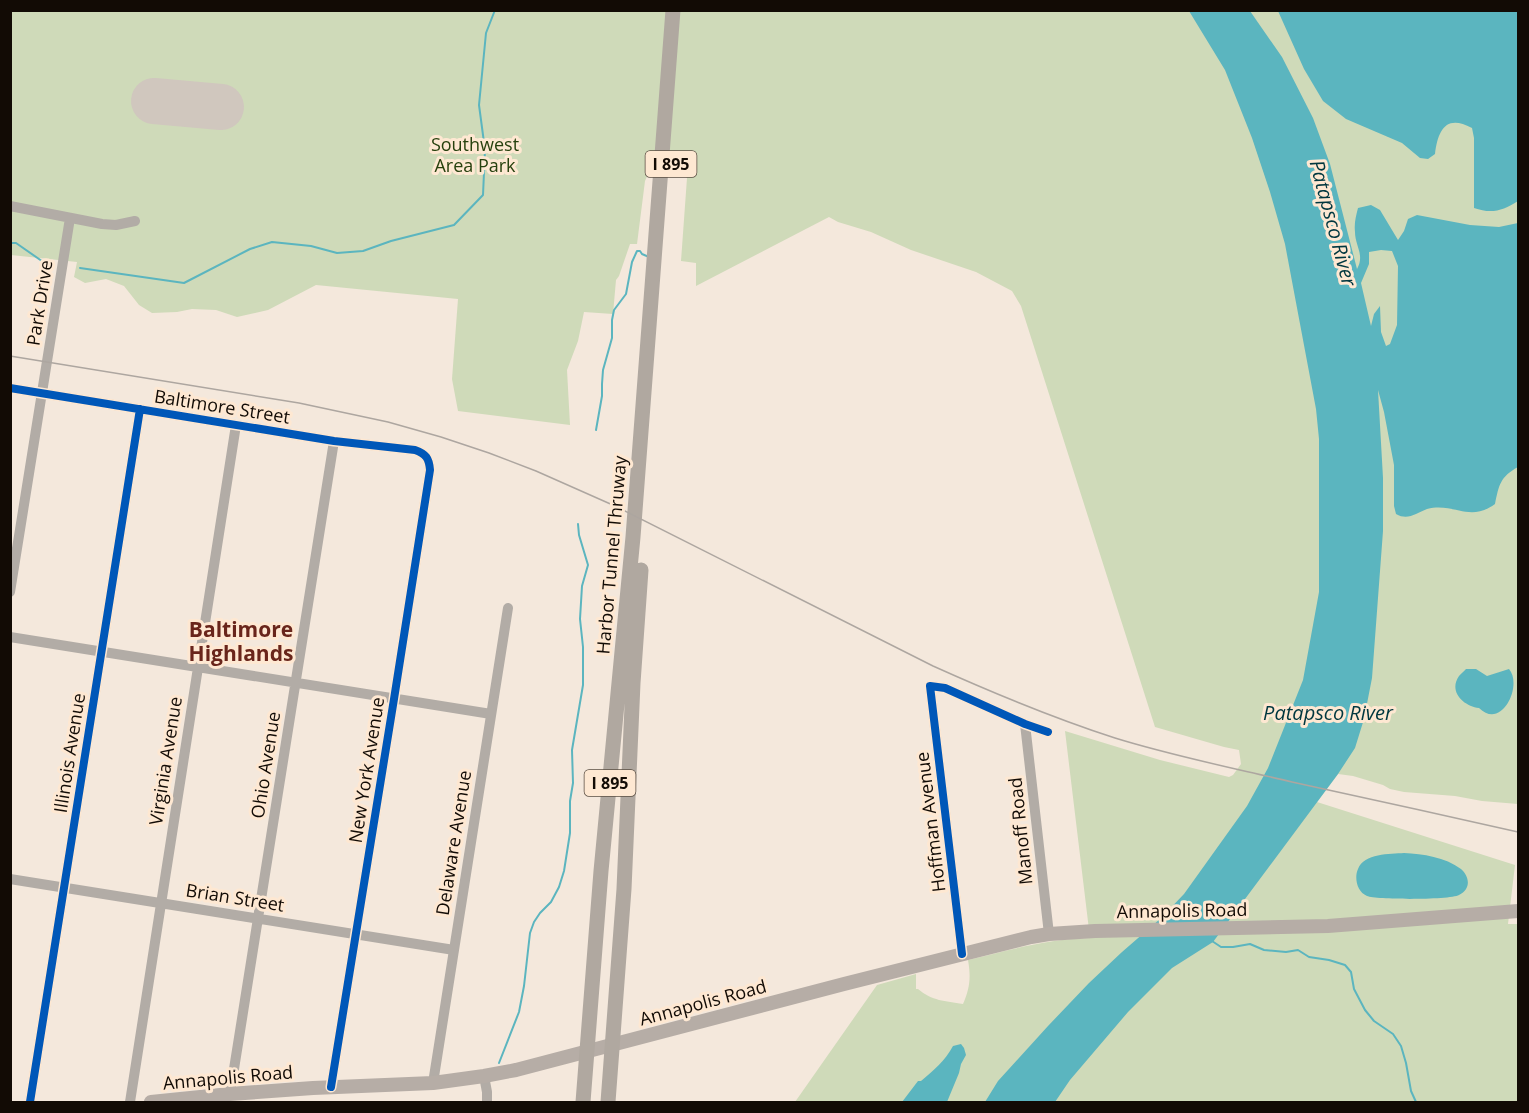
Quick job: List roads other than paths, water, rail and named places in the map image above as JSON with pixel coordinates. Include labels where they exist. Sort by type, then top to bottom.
[{"type":"highway","name":"Harbor Tunnel Thruway","points":[[655,316],[673,10]]},
{"type":"highway","name":"Harbor Tunnel Thruway","points":[[608,1102],[624,889],[638,539],[682,10]]},
{"type":"highway","name":"Harbor Tunnel Thruway","points":[[583,1102],[602,861],[638,539]]},
{"type":"main road","name":"Annapolis Road","points":[[152,1102],[331,1087],[433,1083],[484,1077],[962,954],[1049,934],[1354,924],[1518,911]]},
{"type":"street","points":[[10,206],[102,224],[116,225],[135,221]]},
{"type":"street","name":"Park Drive","points":[[10,592],[70,218]]},
{"type":"street","name":"Baltimore Street","points":[[10,388],[334,441],[415,450],[425,454],[428,458]]},
{"type":"street","name":"Illinois Avenue","points":[[30,1102],[140,409]]},
{"type":"street","name":"Virginia Avenue","points":[[130,1102],[236,425]]},
{"type":"street","name":"Ohio Avenue","points":[[230,1094],[334,441]]},
{"type":"street","name":"New York Avenue","points":[[331,1087],[430,470],[428,458]]},
{"type":"street","name":"Delaware Avenue","points":[[433,1083],[508,608]]},
{"type":"street","points":[[10,637],[491,714]]},
{"type":"street","name":"Hoffman Avenue","points":[[962,954],[930,686],[945,688],[1025,724]]},
{"type":"street","points":[[1025,724],[1048,732]]},
{"type":"street","name":"Manoff Road","points":[[1025,724],[1049,934]]},
{"type":"street","name":"Brian Street","points":[[10,879],[454,950]]},
{"type":"street","points":[[484,1077],[487,1102]]},
{"type":"water","name":"Patapsco River","points":[[1189,11],[1250,11],[1282,57],[1313,118],[1330,164],[1357,269],[1360,259],[1355,237],[1358,208],[1371,205],[1380,210],[1398,240],[1408,219],[1417,215],[1470,225],[1499,227],[1518,223],[1518,467],[1504,478],[1495,504],[1486,509],[1469,512],[1437,508],[1427,509],[1408,517],[1396,514],[1394,465],[1378,390],[1383,478],[1383,531],[1372,678],[1364,719],[1355,748],[1213,942],[1172,968],[1128,1012],[1070,1080],[1055,1102],[985,1102],[998,1081],[1089,983],[1160,919],[1184,894],[1247,806],[1268,768],[1303,680],[1319,592],[1319,439],[1316,409],[1285,244],[1252,138],[1225,70]],"holes":[[[1392,251],[1398,266],[1397,325],[1390,344],[1386,346],[1381,332],[1380,306],[1374,314],[1371,326],[1361,283],[1369,264],[1369,252]]]},
{"type":"water","points":[[1278,11],[1517,11],[1518,201],[1497,210],[1486,211],[1474,208],[1472,128],[1463,124],[1450,124],[1445,127],[1438,138],[1435,154],[1428,159],[1420,158],[1402,143],[1346,119],[1323,101],[1304,69]]},
{"type":"water","points":[[1466,669],[1476,669],[1487,676],[1509,669],[1513,676],[1512,694],[1502,710],[1495,714],[1487,714],[1459,697],[1455,687],[1456,682]]},
{"type":"water","points":[[1404,853],[1434,857],[1455,865],[1466,876],[1468,883],[1466,890],[1453,897],[1413,899],[1373,897],[1361,891],[1356,876],[1361,864],[1378,855]]},
{"type":"water","points":[[961,1044],[966,1055],[947,1102],[902,1102],[918,1081],[921,1081],[943,1061],[953,1046]]},
{"type":"waterway","points":[[80,268],[184,283],[250,249],[272,242],[311,246],[337,253],[363,251],[391,241],[454,225],[483,195],[485,150],[479,105],[486,33],[495,10]]},
{"type":"waterway","points":[[10,243],[16,243],[49,266]]},
{"type":"waterway","points":[[596,430],[602,396],[603,370],[612,338],[614,310],[626,294],[632,262],[637,251],[649,257]]},
{"type":"waterway","points":[[499,1063],[519,1012],[530,933],[534,922],[551,902],[559,887],[570,833],[572,750],[583,685],[580,619],[582,586],[588,565],[578,524]]},
{"type":"waterway","points":[[1212,941],[1221,947],[1250,944],[1264,950],[1286,952],[1298,950],[1309,957],[1345,965],[1351,972],[1354,989],[1365,1010],[1374,1021],[1393,1034],[1401,1046],[1411,1091],[1416,1102]]},
{"type":"tram line","points":[[10,356],[299,403],[388,422],[441,437],[536,471],[615,506],[933,666],[1069,722],[1115,738],[1181,756],[1518,832]]},
{"type":"district","name":"Baltimore Highlands","points":[[241,642]]},
{"type":"park label","name":"Southwest Area Park","points":[[475,155]]}]
